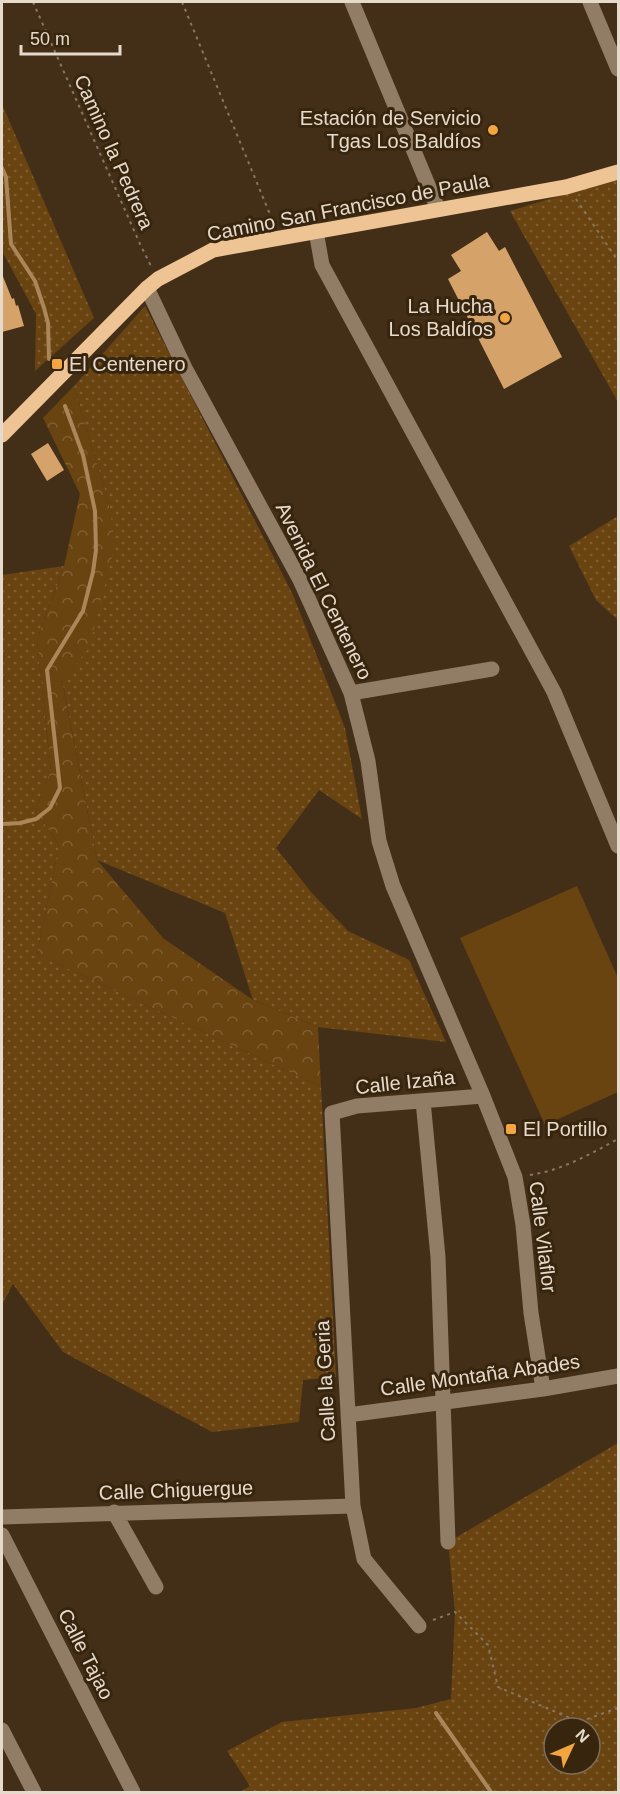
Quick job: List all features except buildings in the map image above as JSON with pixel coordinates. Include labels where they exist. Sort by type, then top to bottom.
[{"type":"main road","name":"Camino San Francisco de Paula","points":[[2,435],[153,284],[213,250],[566,187],[618,172]]},
{"type":"street","points":[[352,2],[438,209]]},
{"type":"street","points":[[590,2],[618,69]]},
{"type":"street","points":[[316,231],[322,265],[554,692],[618,846]]},
{"type":"street","name":"Avenida El Centenero","points":[[153,284],[190,378],[300,580],[351,693],[368,761],[379,841],[393,886],[483,1096]]},
{"type":"street","points":[[351,693],[492,669]]},
{"type":"street","name":"Calle Izaña","points":[[332,1113],[357,1106],[483,1096]]},
{"type":"street","name":"Calle Vilaflor","points":[[483,1096],[515,1177],[524,1225],[531,1313],[543,1389]]},
{"type":"street","points":[[423,1101],[438,1257],[448,1542]]},
{"type":"street","name":"Calle la Geria","points":[[332,1113],[352,1506],[364,1560],[419,1626]]},
{"type":"street","name":"Calle Montaña Abades","points":[[348,1414],[543,1389],[618,1376]]},
{"type":"street","name":"Calle Chiguergue","points":[[2,1517],[352,1506]]},
{"type":"street","points":[[114,1512],[156,1587]]},
{"type":"street","name":"Calle Tajao","points":[[2,1535],[133,1792]]},
{"type":"street","points":[[2,1730],[34,1792]]},
{"type":"path","name":"Camino la Pedrera","points":[[33,2],[140,244],[153,284]]},
{"type":"path","points":[[182,2],[274,223],[278,238]]},
{"type":"path","points":[[566,187],[618,261]]},
{"type":"path","points":[[515,1177],[545,1173],[576,1162],[618,1139]]},
{"type":"path","points":[[419,1626],[454,1612],[488,1645],[498,1687],[579,1722],[618,1708]]},
{"type":"green space","points":[[2,104],[94,318],[35,371],[36,314],[2,251]]},
{"type":"green space","points":[[618,178],[618,402],[510,211]]},
{"type":"green space","points":[[145,306],[293,595],[345,728],[362,819],[319,790],[276,848],[311,892],[348,931],[409,960],[446,1042],[318,1027],[253,1000],[225,913],[97,860],[62,680],[89,647],[110,508],[74,386]]},
{"type":"green space","points":[[74,386],[110,508],[115,545],[89,648],[62,681],[97,860],[163,938],[253,1000],[318,1027],[321,1087],[37,954],[59,845],[35,810],[51,770],[37,640],[64,566],[80,494],[43,418]]},
{"type":"green space","points":[[618,516],[618,620],[596,600],[569,546]]},
{"type":"green space","points":[[64,566],[37,640],[51,770],[35,810],[59,845],[37,954],[321,1087],[336,1377],[303,1380],[299,1422],[212,1432],[63,1352],[13,1284],[2,1305],[2,575]]},
{"type":"green space","points":[[577,886],[618,978],[618,1092],[545,1125],[460,938]]},
{"type":"green space","points":[[618,1443],[618,1792],[240,1792],[250,1786],[227,1751],[282,1722],[416,1708],[451,1699],[455,1612],[448,1542]]},
{"type":"waterway","points":[[2,168],[6,177],[11,244],[35,281],[44,308],[48,323],[49,359]]},
{"type":"waterway","points":[[2,824],[36,819],[50,808],[60,788],[47,670],[83,611],[93,572],[96,550],[95,511],[83,455],[65,406]]},
{"type":"waterway","points":[[436,1713],[491,1792]]},
{"type":"place","name":"Estación de Servicio Tgas Los Baldíos","points":[[493,130]]},
{"type":"place","name":"La Hucha Los Baldíos","points":[[505,318]]},
{"type":"place","name":"El Centenero","points":[[57,364]]},
{"type":"place","name":"El Portillo","points":[[511,1129]]}]
